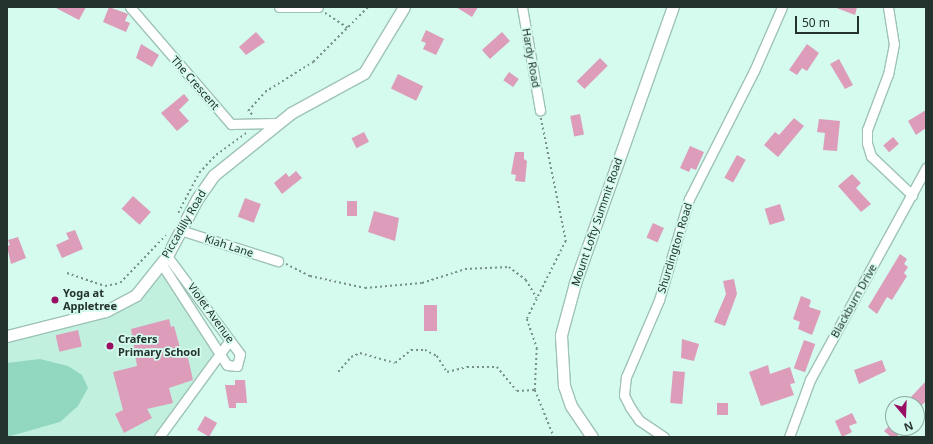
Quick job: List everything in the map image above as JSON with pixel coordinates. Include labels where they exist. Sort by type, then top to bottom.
[{"type":"main road","name":"Piccadilly Road","points":[[7,336],[116,306],[136,295],[164,260],[180,230],[214,175],[277,123],[309,102],[343,88],[364,73],[404,7]]},
{"type":"main road","name":"Mount Lofty Summit Road","points":[[592,437],[571,406],[564,386],[561,335],[575,283],[673,7]]},
{"type":"street","name":"The Crescent","points":[[130,7],[231,124],[277,123]]},
{"type":"street","points":[[279,7],[317,8]]},
{"type":"street","name":"Hardy Road","points":[[522,7],[540,110]]},
{"type":"street","name":"Shurdington Road","points":[[664,437],[639,420],[630,407],[624,394],[626,377],[659,300],[690,199],[754,71],[782,7]]},
{"type":"street","points":[[888,7],[894,44],[888,74],[867,130],[867,143],[871,156],[912,196]]},
{"type":"street","name":"Blackburn Drive","points":[[789,437],[810,380],[926,168]]},
{"type":"street","name":"Kiah Lane","points":[[180,230],[278,261]]},
{"type":"street","name":"Violet Avenue","points":[[164,260],[240,354],[237,366],[227,365],[164,260]]},
{"type":"street","points":[[159,437],[221,356],[230,340]]},
{"type":"path","points":[[317,8],[348,28]]},
{"type":"path","points":[[540,110],[566,241],[527,319],[537,348],[535,390],[554,437]]},
{"type":"path","points":[[68,273],[105,286],[120,283],[169,232]]},
{"type":"path","points":[[278,261],[310,276],[365,288],[422,283],[465,269],[509,267],[526,280],[537,299]]},
{"type":"path","points":[[338,372],[351,357],[360,353],[395,363],[411,350],[425,350],[437,356],[447,372],[467,367],[497,368],[517,390],[535,390]]},
{"type":"shaded area","name":"Crafers Primary School","points":[[161,263],[221,356],[159,437],[7,437],[7,336],[66,322],[136,295]]},
{"type":"shaded area","points":[[40,359],[68,366],[82,375],[88,388],[78,406],[60,422],[7,437],[7,363]]},
{"type":"building","points":[[54,7],[86,7],[79,20]]},
{"type":"building","points":[[109,7],[128,14],[125,21],[130,23],[126,32],[103,22]]},
{"type":"building","points":[[456,7],[478,7],[472,17]]},
{"type":"building","points":[[834,7],[857,7],[855,15]]},
{"type":"building","points":[[426,30],[444,39],[436,55],[423,49],[426,43],[421,41]]},
{"type":"building","points":[[256,32],[265,42],[246,55],[239,47]]},
{"type":"building","points":[[502,32],[510,41],[490,59],[482,50]]},
{"type":"building","points":[[141,44],[159,55],[152,67],[136,58]]},
{"type":"building","points":[[807,44],[819,53],[807,71],[802,68],[797,75],[789,70]]},
{"type":"building","points":[[600,58],[608,66],[584,89],[577,81]]},
{"type":"building","points":[[839,59],[853,85],[845,89],[830,64]]},
{"type":"building","points":[[509,72],[519,79],[513,87],[503,80]]},
{"type":"building","points":[[398,74],[423,86],[416,101],[391,88]]},
{"type":"building","points":[[184,94],[189,100],[179,110],[189,121],[177,131],[161,113]]},
{"type":"building","points":[[926,110],[926,128],[916,135],[908,121]]},
{"type":"building","points":[[580,114],[584,135],[574,137],[570,116]]},
{"type":"building","points":[[794,118],[804,126],[778,157],[764,145],[775,132],[779,135]]},
{"type":"building","points":[[819,119],[840,121],[837,151],[823,150],[825,133],[817,132]]},
{"type":"building","points":[[364,132],[369,142],[357,148],[352,138]]},
{"type":"building","points":[[893,137],[899,144],[889,152],[883,146]]},
{"type":"building","points":[[690,146],[704,152],[696,170],[691,168],[689,172],[680,168]]},
{"type":"building","points":[[515,152],[524,152],[524,159],[527,161],[525,182],[515,181],[516,175],[511,174]]},
{"type":"building","points":[[737,155],[746,160],[733,183],[724,178]]},
{"type":"building","points":[[296,171],[302,178],[282,194],[274,183],[286,173],[289,177]]},
{"type":"building","points":[[852,174],[861,183],[856,188],[871,204],[861,212],[838,186]]},
{"type":"building","points":[[133,196],[151,212],[139,225],[122,209]]},
{"type":"building","points":[[245,198],[261,204],[254,223],[238,217]]},
{"type":"building","points":[[347,201],[357,201],[357,216],[347,216]]},
{"type":"building","points":[[780,204],[785,220],[770,225],[765,209]]},
{"type":"building","points":[[374,211],[399,218],[395,241],[368,232]]},
{"type":"building","points":[[653,223],[664,228],[657,242],[646,238]]},
{"type":"building","points":[[75,230],[83,249],[62,258],[56,245],[69,239],[66,233]]},
{"type":"building","points":[[18,237],[26,258],[11,264],[7,246],[10,245],[8,240]]},
{"type":"building","points":[[900,254],[907,259],[904,264],[908,267],[904,273],[907,276],[892,300],[887,297],[877,314],[868,307]]},
{"type":"building","points":[[734,279],[737,294],[725,326],[714,322],[726,294],[723,281]]},
{"type":"building","points":[[801,296],[811,300],[809,307],[821,311],[812,335],[798,329],[800,322],[793,319]]},
{"type":"building","points":[[424,305],[437,305],[437,331],[424,331]]},
{"type":"building","points":[[169,319],[171,327],[174,326],[182,355],[187,353],[193,380],[169,388],[173,403],[147,409],[152,418],[124,433],[115,414],[123,410],[113,372],[137,366],[131,329]]},
{"type":"building","points":[[78,330],[82,347],[59,352],[56,335]]},
{"type":"building","points":[[682,339],[699,344],[694,361],[681,358]]},
{"type":"building","points":[[804,340],[815,344],[805,372],[794,368]]},
{"type":"building","points":[[882,360],[886,371],[859,384],[854,370]]},
{"type":"building","points":[[768,365],[770,374],[790,367],[795,383],[790,384],[794,395],[761,406],[749,372]]},
{"type":"building","points":[[673,371],[685,372],[682,404],[670,403]]},
{"type":"building","points":[[235,380],[245,380],[247,403],[236,403],[236,408],[229,408],[225,385],[235,385]]},
{"type":"building","points":[[926,381],[926,401],[925,402],[925,396],[912,396]]},
{"type":"building","points":[[717,403],[728,403],[728,415],[717,415]]},
{"type":"building","points":[[852,413],[857,423],[849,426],[852,432],[842,437],[835,421]]},
{"type":"building","points":[[205,416],[217,423],[209,437],[197,430]]},
{"type":"place","name":"Yoga at Appletree","points":[[55,300]]},
{"type":"place","name":"Crafers Primary School","points":[[110,346]]}]
